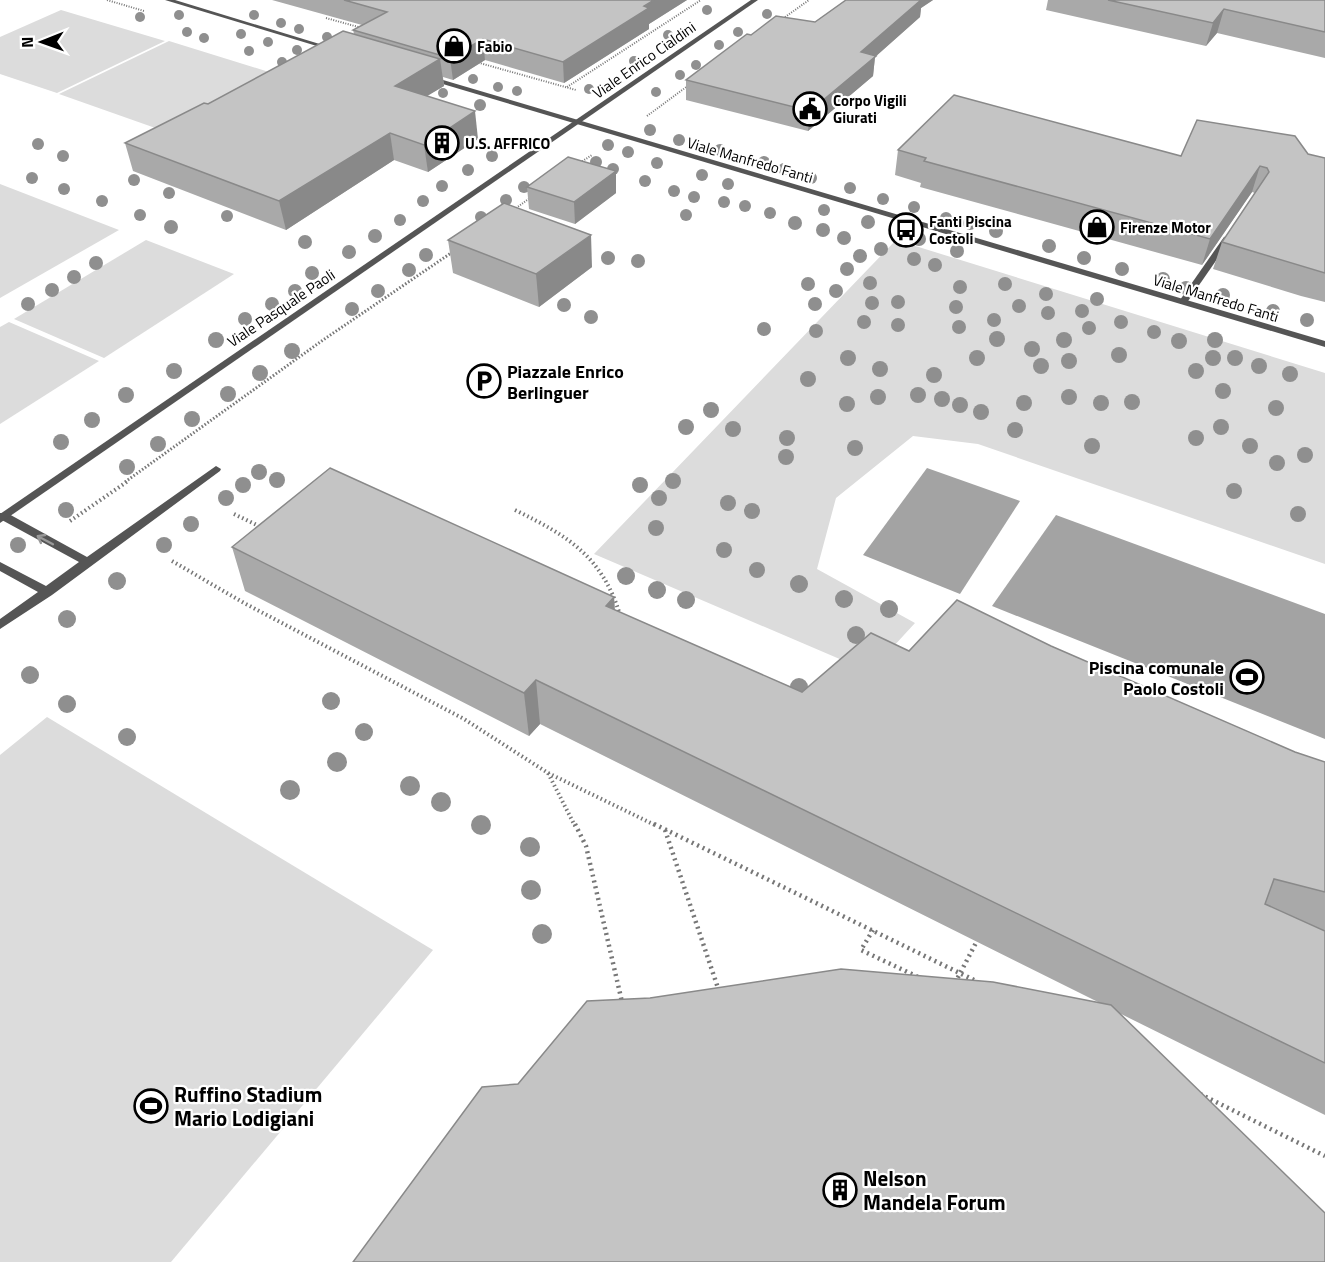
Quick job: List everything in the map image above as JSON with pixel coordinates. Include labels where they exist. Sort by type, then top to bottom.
[{"type":"street","points":[[168,0],[339,51]]},
{"type":"street","name":"Viale Enrico Cialdini","points":[[578,122],[755,0]]},
{"type":"street","name":"Viale Manfredo Fanti","points":[[420,74],[1325,344]]},
{"type":"street","name":"Viale Pasquale Paoli","points":[[2,518],[578,122]]},
{"type":"street","points":[[1183,302],[1231,232]]},
{"type":"street","points":[[0,625],[216,469]]},
{"type":"street","points":[[2,518],[88,562]]},
{"type":"street","points":[[0,566],[48,592]]},
{"type":"path","points":[[475,61],[566,88],[701,0]]},
{"type":"path","points":[[781,20],[809,0]]},
{"type":"path","points":[[320,16],[363,29]]},
{"type":"path","points":[[651,112],[698,79]]},
{"type":"path","points":[[569,170],[598,150]]},
{"type":"path","points":[[511,212],[530,198]]},
{"type":"path","points":[[44,539],[201,430],[323,340],[462,246]]},
{"type":"path","points":[[515,510],[548,526],[600,566],[615,593],[621,618]]},
{"type":"path","points":[[234,514],[266,530]]},
{"type":"path","points":[[172,561],[244,603],[464,718],[548,773],[979,983]]},
{"type":"path","points":[[548,773],[586,846],[622,1004]]},
{"type":"path","points":[[664,829],[723,1004]]},
{"type":"path","points":[[873,930],[861,950],[920,978]]},
{"type":"path","points":[[950,993],[982,932]]},
{"type":"path","points":[[1189,1088],[1325,1156]]},
{"type":"shaded area","points":[[61,10],[165,41],[57,93],[0,74],[0,37]]},
{"type":"shaded area","points":[[169,41],[269,72],[161,130],[59,94]]},
{"type":"shaded area","points":[[0,184],[119,230],[0,298]]},
{"type":"shaded area","points":[[146,240],[234,274],[104,358],[14,319]]},
{"type":"shaded area","points":[[896,240],[1325,373],[1325,564],[978,444],[913,436],[836,498],[817,569],[915,623],[870,672],[594,554]]},
{"type":"shaded area","points":[[9,322],[99,361],[0,424],[0,327]]},
{"type":"shaded area","points":[[927,468],[1020,501],[960,594],[863,555]]},
{"type":"shaded area","name":"Piscina comunale Paolo Costoli","points":[[1056,515],[1325,614],[1325,739],[992,606]]},
{"type":"shaded area","name":"Ruffino Stadium Mario Lodigiani","points":[[47,717],[433,950],[171,1262],[0,1262],[0,755]]},
{"type":"building","points":[[344,0],[654,0],[644,6],[649,8],[563,62],[483,39],[450,58],[353,30],[387,12]]},
{"type":"building","points":[[846,0],[921,0],[861,52],[876,56],[810,111],[686,80],[747,34],[751,35],[776,16],[815,22]]},
{"type":"building","points":[[1108,0],[1325,0],[1325,32],[1224,9],[1213,23]]},
{"type":"building","points":[[343,31],[440,59],[395,86],[475,111],[424,145],[390,133],[279,201],[125,143],[204,103],[208,104]]},
{"type":"building","points":[[954,95],[1181,156],[1197,120],[1295,136],[1308,154],[1325,158],[1325,273],[1222,242],[1269,172],[1267,168],[1260,166],[1210,239],[924,161],[926,158],[898,150]]},
{"type":"building","points":[[568,157],[616,171],[574,202],[527,187]]},
{"type":"building","points":[[504,203],[591,235],[536,274],[448,240]]},
{"type":"building","points":[[330,468],[614,597],[606,606],[802,692],[871,633],[909,651],[957,600],[1051,646],[1295,752],[1325,762],[1325,892],[1274,879],[1265,904],[1325,931],[1325,1063],[536,680],[524,693],[232,547]]},
{"type":"building","name":"Nelson Mandela Forum","points":[[841,969],[993,982],[1111,1005],[1325,1213],[1325,1262],[353,1262],[482,1087],[518,1084],[587,1001],[650,998]]},
{"type":"place","name":"Fabio","points":[[454,46]]},
{"type":"place","name":"Corpo Vigili Giurati","points":[[810,109]]},
{"type":"place","name":"U.S. AFFRICO","points":[[442,143]]},
{"type":"place","name":"Firenze Motor","points":[[1097,227]]},
{"type":"place","name":"Fanti Piscina Costoli","points":[[906,230]]},
{"type":"place","name":"Piazzale Enrico Berlinguer","points":[[484,381]]},
{"type":"place","name":"Piscina comunale Paolo Costoli","points":[[1247,677]]},
{"type":"place","name":"Ruffino Stadium Mario Lodigiani","points":[[151,1106]]},
{"type":"place","name":"Nelson Mandela Forum","points":[[840,1190]]}]
